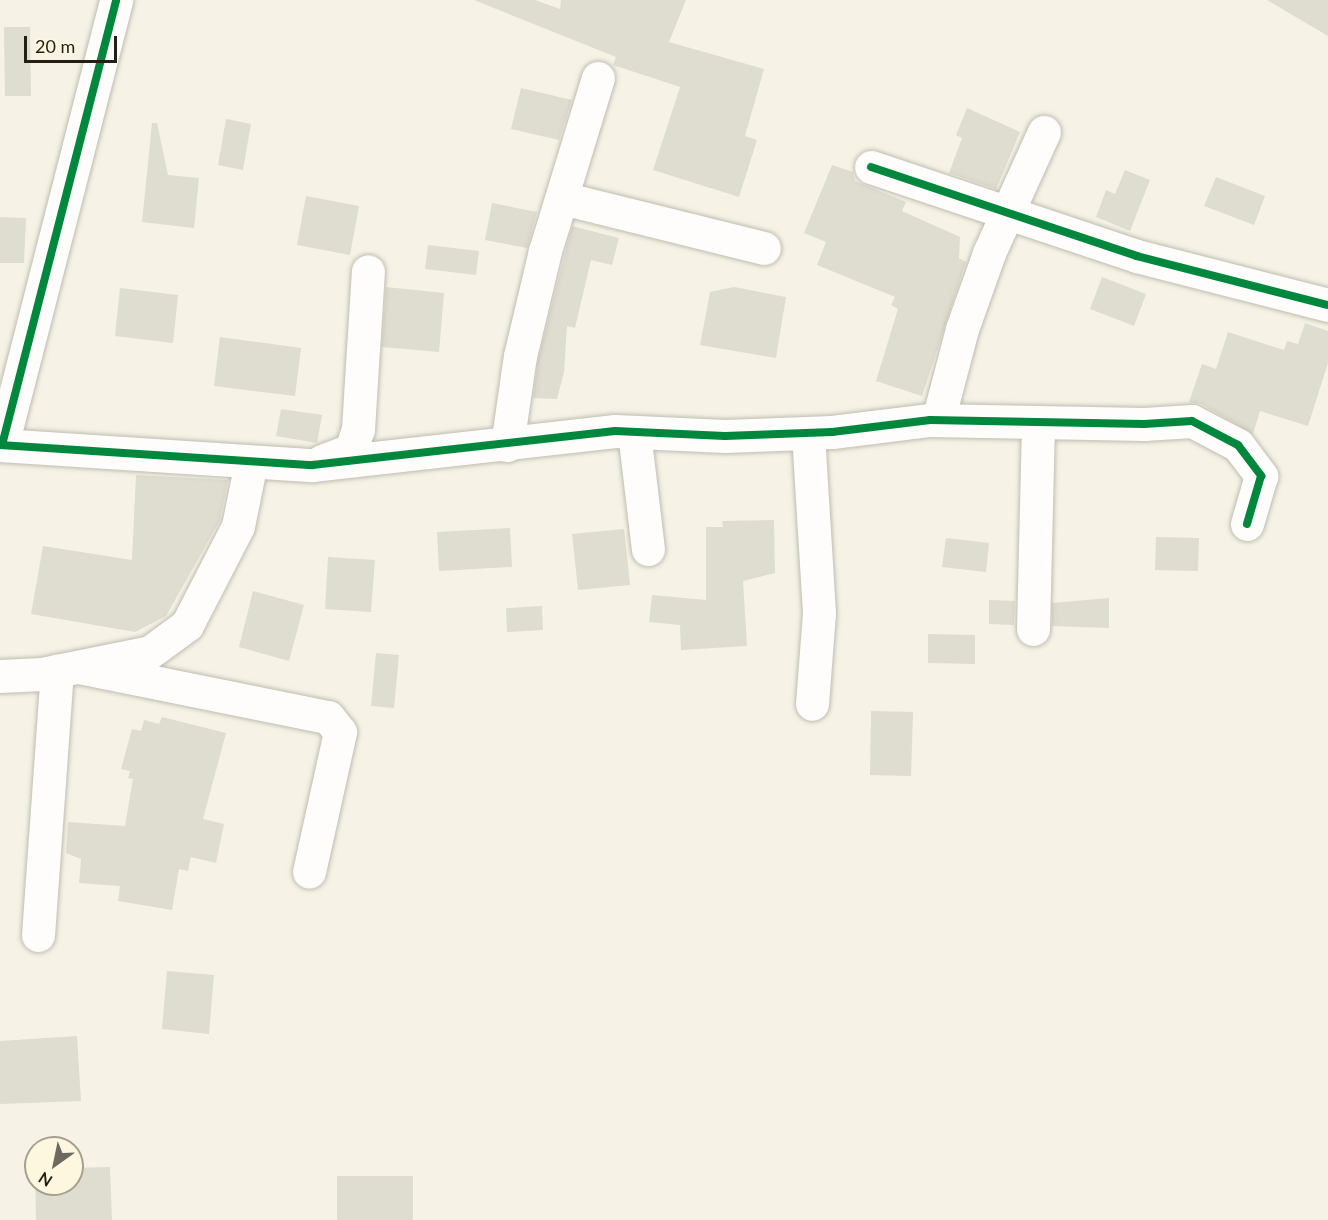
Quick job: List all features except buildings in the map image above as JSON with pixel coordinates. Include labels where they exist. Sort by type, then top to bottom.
[{"type":"street","points":[[116,0],[1,445],[312,465],[634,432],[725,436],[808,433],[938,420],[1144,424],[1192,421],[1238,445],[1261,476],[1247,524]]},
{"type":"street","points":[[507,445],[520,356],[562,198],[598,78]]},
{"type":"street","points":[[938,420],[962,329],[1006,214],[1044,132]]},
{"type":"street","points":[[872,167],[1006,214],[1137,256],[1328,305]]},
{"type":"street","points":[[562,198],[764,248]]},
{"type":"street","points":[[312,465],[351,450],[358,429],[368,271]]},
{"type":"street","points":[[1033,628],[1038,422]]},
{"type":"street","points":[[634,432],[648,549]]},
{"type":"street","points":[[808,433],[819,613],[812,704]]},
{"type":"street","points":[[0,676],[68,669],[150,652],[187,625],[238,526],[251,462]]},
{"type":"street","points":[[68,669],[328,717],[340,732],[309,872]]},
{"type":"street","points":[[38,935],[68,669]]},
{"type":"cycle path","points":[[2,445],[116,0]]},
{"type":"cycle path","points":[[871,167],[1137,256],[1328,305]]},
{"type":"cycle path","points":[[0,445],[312,465],[615,431],[725,436],[832,432],[930,420],[1144,424],[1192,421],[1238,445],[1261,476],[1247,524]]}]
